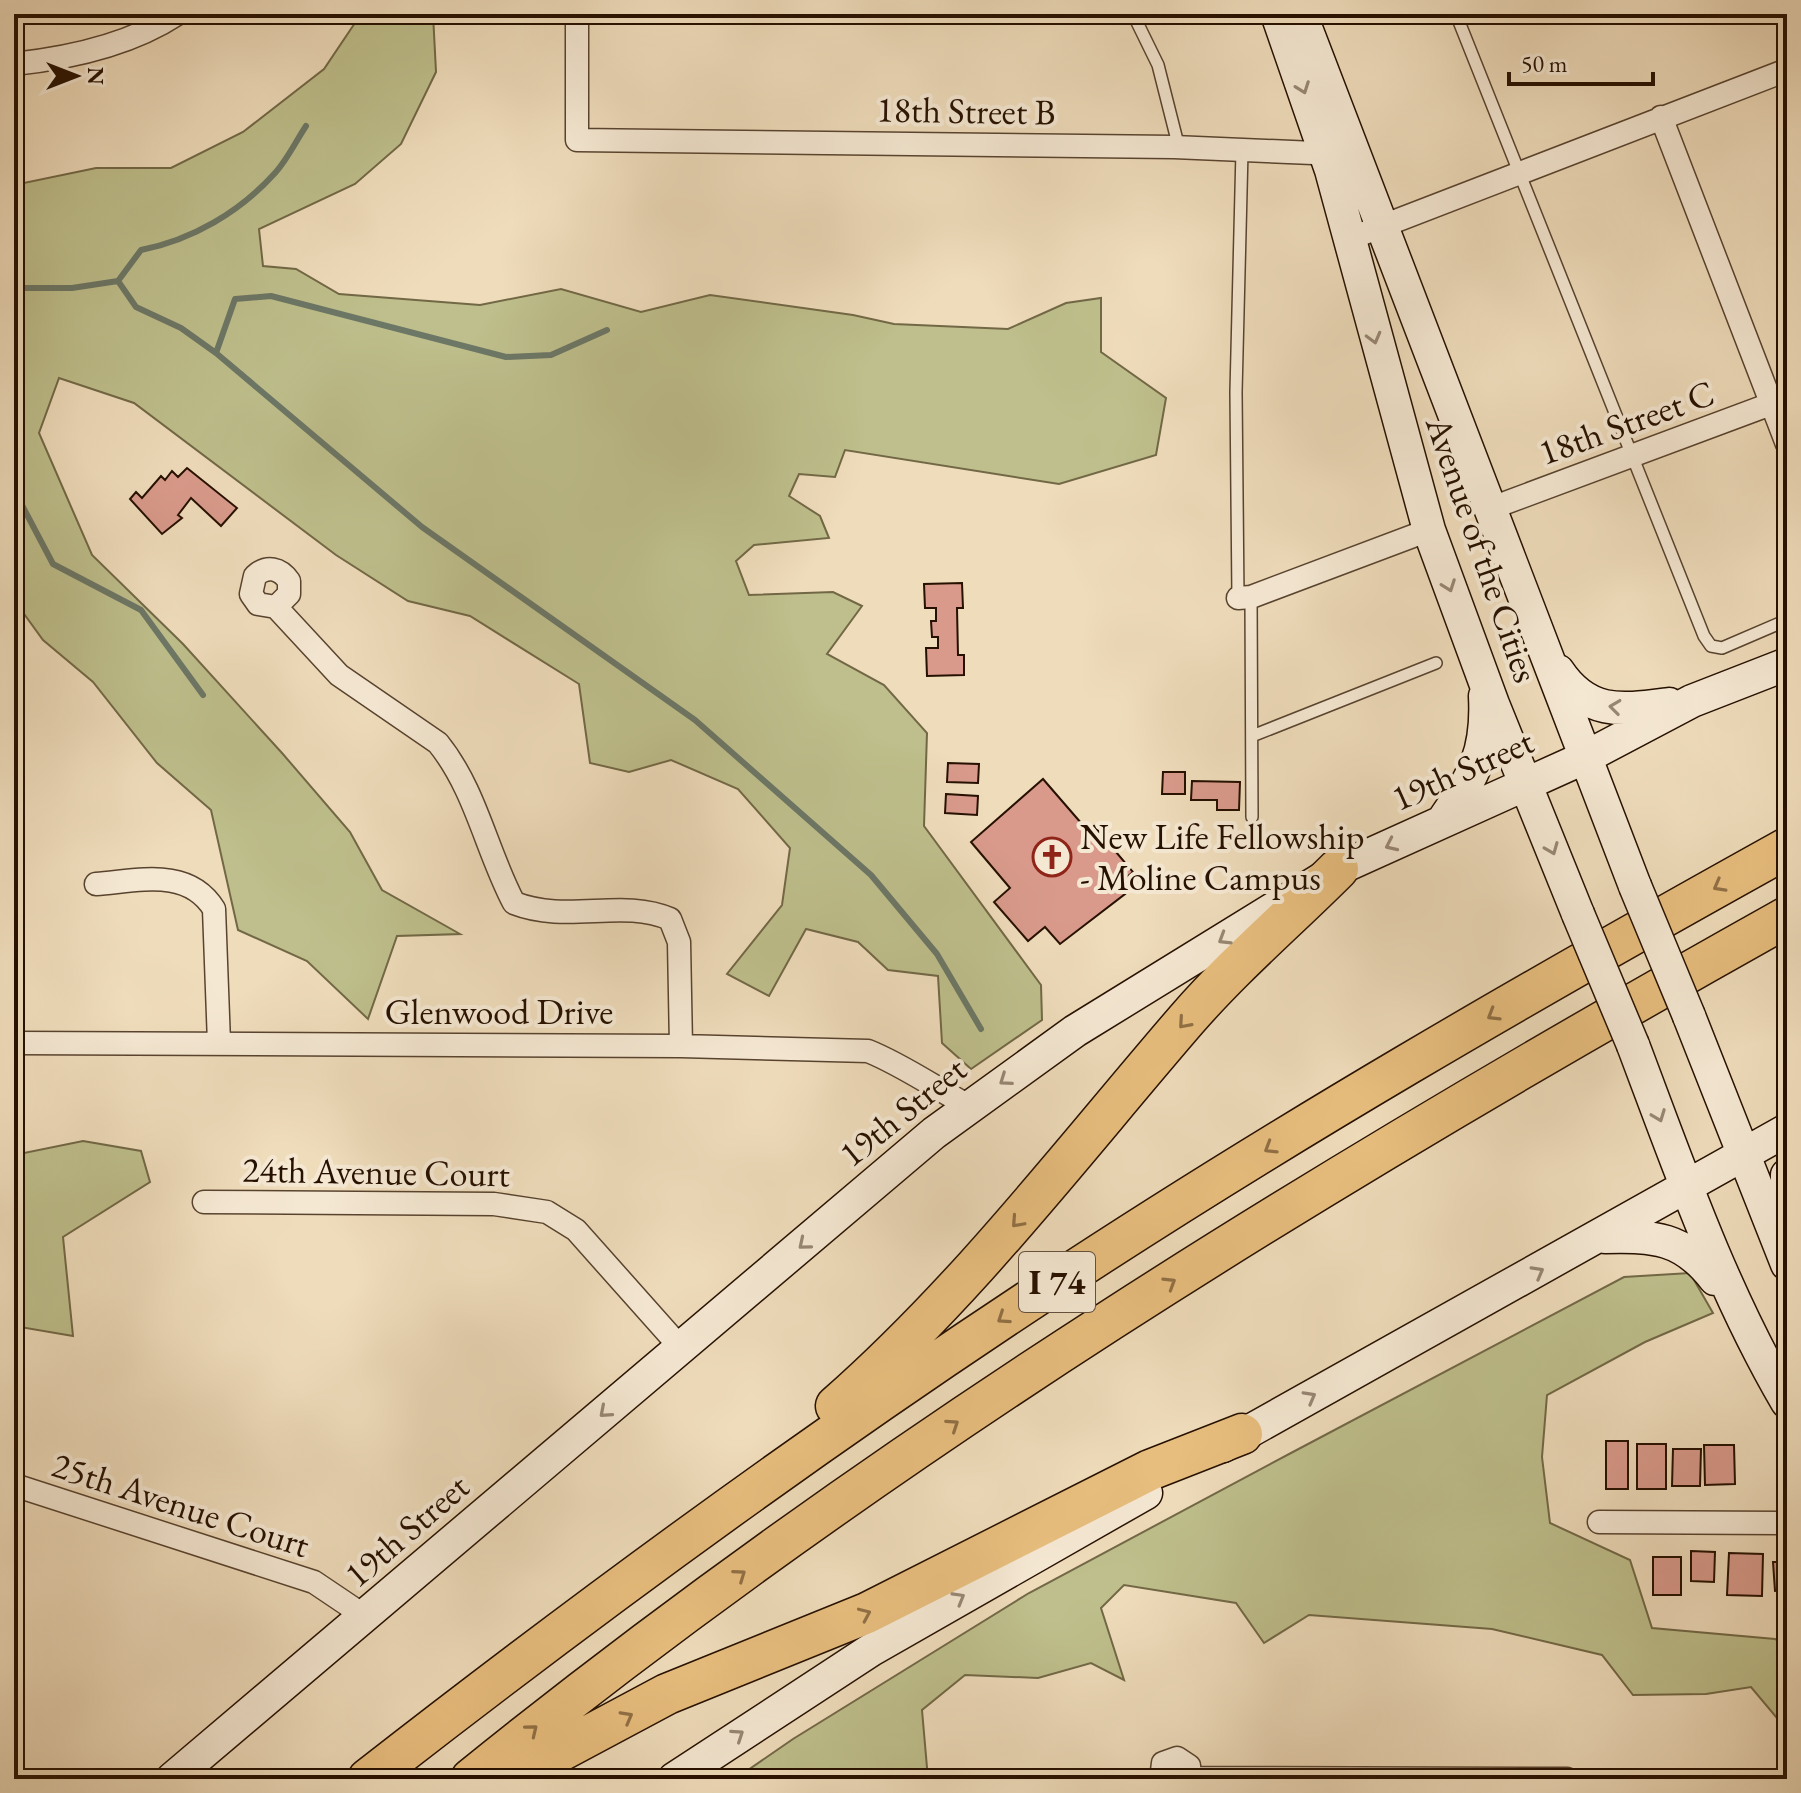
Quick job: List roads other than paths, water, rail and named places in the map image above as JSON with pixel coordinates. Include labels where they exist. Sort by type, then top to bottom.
[{"type":"highway","name":"I 74","points":[[368,1779],[664,1555],[1028,1301],[1211,1185],[1550,980],[1787,848]]},
{"type":"highway","points":[[664,1555],[915,1334],[1038,1199],[1230,972],[1338,869]]},
{"type":"highway","name":"I 74","points":[[471,1779],[587,1685],[1042,1365],[1369,1158],[1581,1032],[1787,917]]},
{"type":"highway","points":[[508,1779],[667,1694],[867,1613],[1150,1470],[1242,1434]]},
{"type":"main road","name":"Avenue of the Cities","points":[[1277,14],[1340,154],[1380,226],[1635,886],[1787,1264]]},
{"type":"main road","name":"Avenue of the Cities","points":[[1301,14],[1340,154],[1349,239],[1429,530],[1484,681],[1633,1045],[1705,1241],[1736,1308],[1787,1402]]},
{"type":"main road","points":[[1544,651],[1570,689],[1607,709],[1692,701]]},
{"type":"main road","name":"19th Street","points":[[172,1779],[969,1106],[1110,1008],[1338,869],[1586,757],[1692,701],[1787,664]]},
{"type":"main road","points":[[1443,821],[1472,777],[1483,751],[1486,723],[1484,681]]},
{"type":"main road","points":[[674,1779],[871,1650],[1176,1476],[1242,1434],[1601,1237],[1787,1130]]},
{"type":"main road","points":[[1787,1175],[1787,1216]]},
{"type":"main road","points":[[1601,1237],[1664,1239],[1705,1267],[1736,1308]]},
{"type":"street","points":[[14,64],[60,57],[132,38],[177,14]]},
{"type":"street","name":"18th Street B","points":[[577,14],[577,140],[1179,148],[1340,154]]},
{"type":"street","points":[[1349,239],[1521,170],[1787,70]]},
{"type":"street","points":[[1661,117],[1779,401],[1787,444]]},
{"type":"street","name":"18th Street C","points":[[1489,509],[1779,401]]},
{"type":"street","points":[[1245,598],[1429,530]]},
{"type":"street","points":[[276,607],[339,675],[438,743],[471,798],[514,903],[558,913],[630,910],[654,912],[670,919],[679,942],[683,999],[681,1046]]},
{"type":"street","points":[[96,884],[179,880],[205,894],[214,909],[219,1043]]},
{"type":"street","name":"Glenwood Drive","points":[[14,1043],[681,1046],[868,1051],[891,1060],[922,1082],[969,1106]]},
{"type":"street","name":"24th Avenue Court","points":[[204,1202],[494,1204],[536,1209],[576,1230],[681,1348]]},
{"type":"street","name":"25th Avenue Court","points":[[14,1485],[314,1582],[366,1617]]},
{"type":"street","points":[[1599,1522],[1787,1523]]},
{"type":"street","points":[[1161,1779],[1163,1763],[1177,1758],[1189,1766],[1190,1779],[1567,1779]]},
{"type":"lane","points":[[1133,14],[1158,65],[1179,148]]},
{"type":"lane","points":[[1456,14],[1521,170],[1631,458],[1711,646],[1722,648],[1787,620]]},
{"type":"lane","points":[[1242,151],[1236,392],[1252,736],[1252,817]]},
{"type":"lane","points":[[1252,736],[1436,663]]},
{"type":"waterway","points":[[118,281],[141,250],[197,232],[246,200],[279,168],[306,126]]},
{"type":"waterway","points":[[14,288],[72,288],[118,281],[136,307],[181,328],[216,353],[422,527],[695,720],[871,875],[937,954],[981,1029]]},
{"type":"waterway","points":[[216,353],[235,299],[271,296],[506,357],[551,355],[607,330]]},
{"type":"waterway","points":[[14,490],[53,564],[141,610],[203,695]]},
{"type":"place","name":"New Life Fellowship - Moline Campus","points":[[1052,857]]}]
